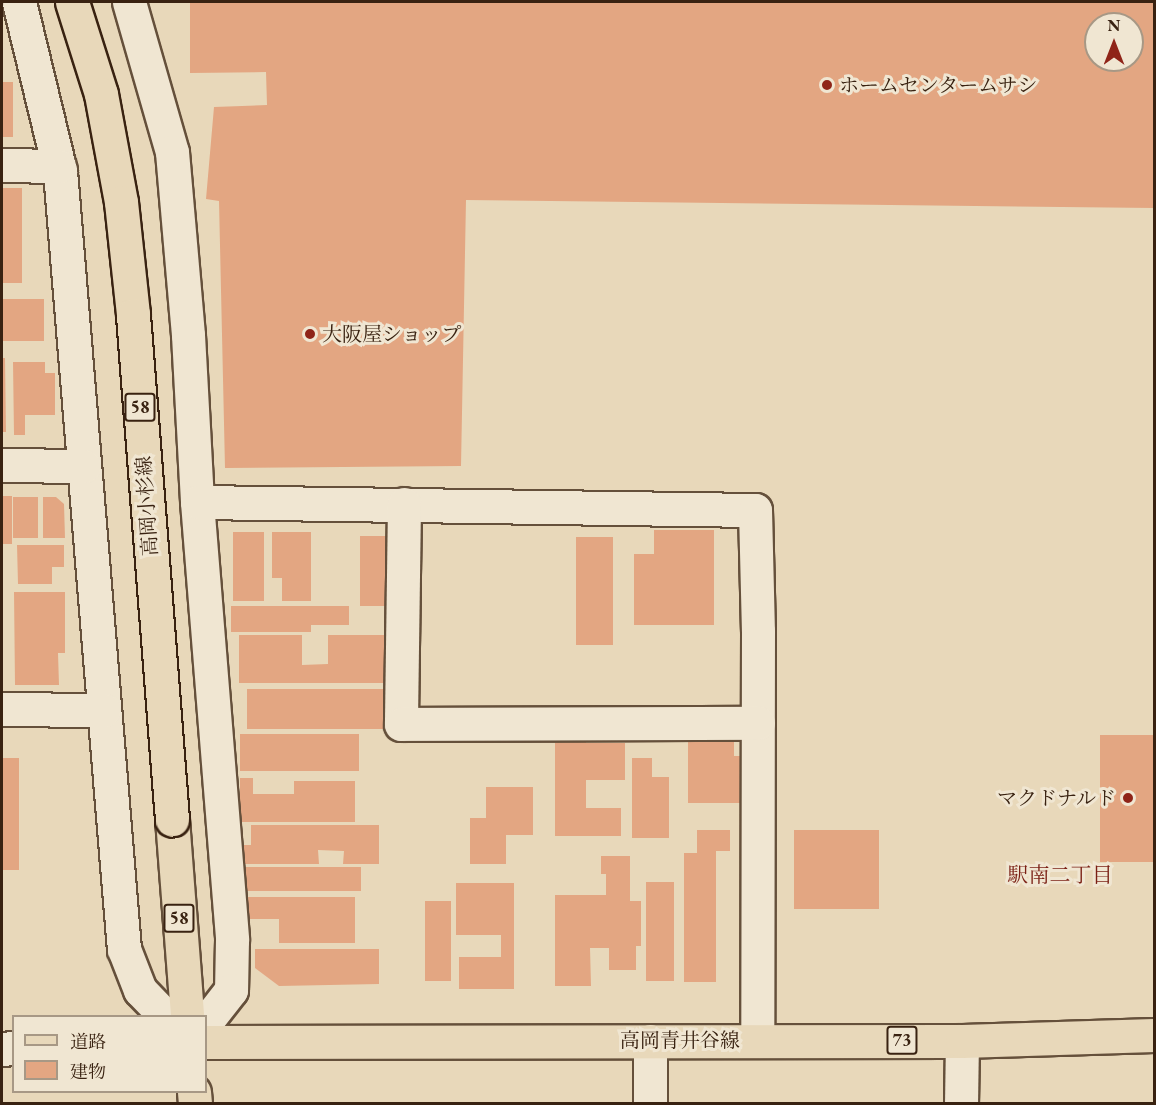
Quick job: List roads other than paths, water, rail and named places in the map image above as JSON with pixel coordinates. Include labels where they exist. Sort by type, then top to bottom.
[{"type":"main road","name":"高岡小杉線","points":[[72,2],[101,94],[121,202],[187,1015]]},
{"type":"main road","name":"高岡青井谷線","points":[[207,1042],[962,1041],[1155,1035]]},
{"type":"street","points":[[19,2],[59,166],[124,950],[141,990],[163,1015]]},
{"type":"street","points":[[129,2],[171,152],[188,335],[197,502],[232,940],[231,990],[207,1021]]},
{"type":"street","points":[[2,165],[59,166]]},
{"type":"street","points":[[2,465],[84,466]]},
{"type":"street","points":[[197,502],[755,510],[758,723],[757,1040]]},
{"type":"street","points":[[404,504],[401,724],[758,723]]},
{"type":"street","points":[[2,710],[104,710]]},
{"type":"street","points":[[650,1041],[650,1104]]},
{"type":"street","points":[[961,1104],[962,1041]]},
{"type":"place","name":"ホームセンタームサシ","points":[[827,85]]},
{"type":"place","name":"大阪屋ショップ","points":[[310,334]]},
{"type":"place","name":"マクドナルド","points":[[1128,798]]},
{"type":"district","name":"駅南二丁目","points":[[1060,875]]}]
